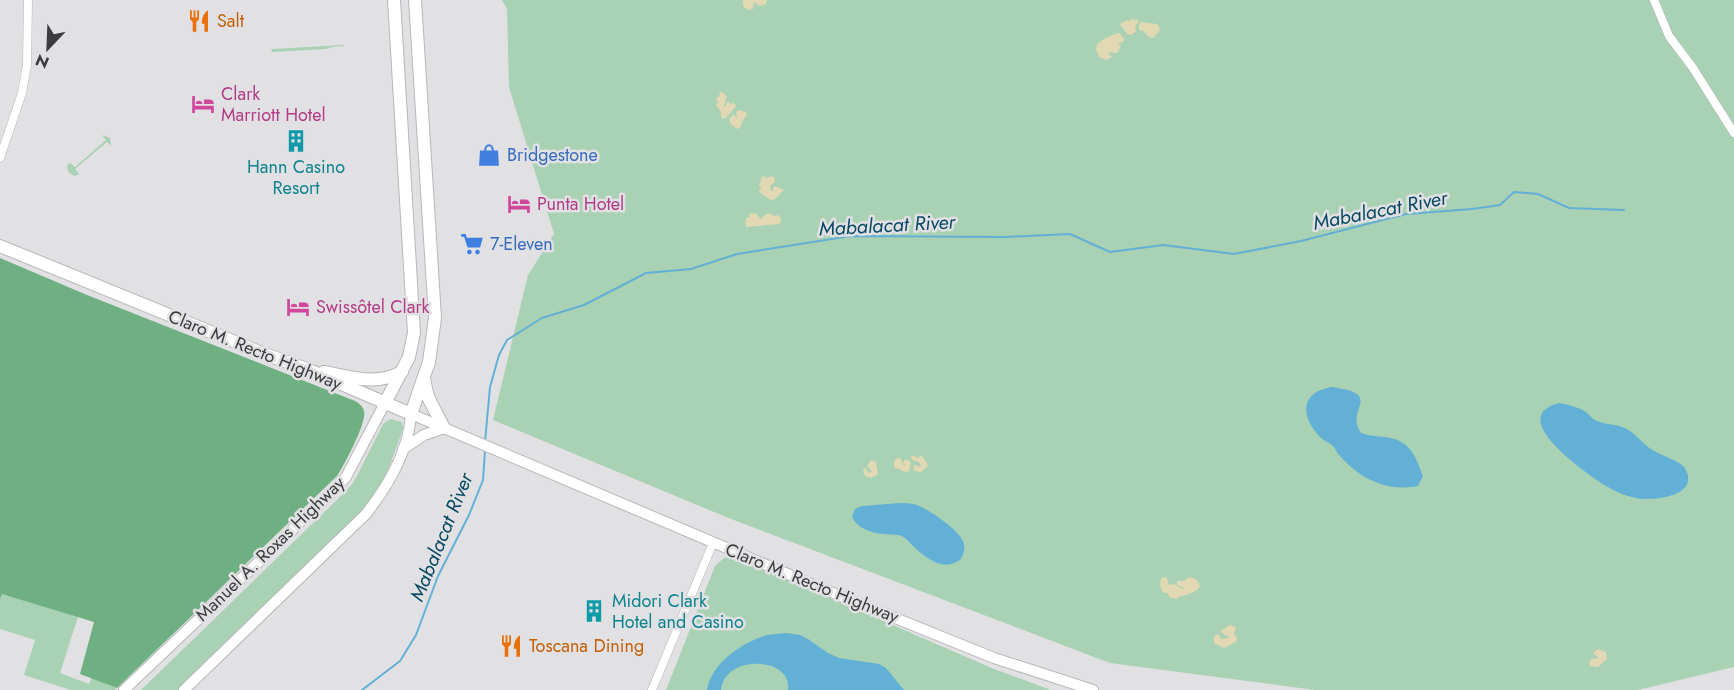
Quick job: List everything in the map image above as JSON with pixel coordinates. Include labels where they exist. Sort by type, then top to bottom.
[{"type":"main road","name":"Manuel A. Roxas Highway","points":[[124,690],[346,477],[409,357],[414,333],[394,0]]},
{"type":"main road","points":[[184,690],[366,514],[381,495],[395,469],[410,430],[411,414],[429,362],[435,318],[415,0]]},
{"type":"main road","name":"Claro M. Recto Highway","points":[[0,246],[262,353],[307,369],[816,586],[994,658],[1093,690]]},
{"type":"main road","points":[[307,369],[370,380],[390,378],[402,372]]},
{"type":"main road","points":[[403,449],[424,435],[444,428],[428,397],[424,377]]},
{"type":"street","points":[[0,158],[22,93],[27,65],[28,0]]},
{"type":"street","points":[[1655,3],[1670,36],[1734,134]]},
{"type":"street","points":[[652,690],[713,543]]},
{"type":"green space","points":[[502,0],[1734,0],[1734,667],[1638,690],[1315,690],[1110,663],[726,517],[493,420],[528,275],[554,234],[509,87],[507,9]]},
{"type":"green space","points":[[344,45],[326,49],[272,52],[271,50],[272,49]]},
{"type":"green space","points":[[102,135],[110,138],[111,146],[107,142],[75,169],[79,174],[75,176],[71,174],[68,164],[75,167],[106,140]]},
{"type":"green space","points":[[0,258],[357,402],[364,411],[359,434],[337,476],[117,688],[80,674],[94,622],[2,594],[0,599]]},
{"type":"green space","points":[[390,419],[402,422],[403,429],[384,481],[369,505],[178,690],[141,690],[343,494],[353,483],[383,424]]},
{"type":"green space","points":[[724,558],[741,559],[994,669],[1051,690],[666,690],[715,566]]},
{"type":"green space","points":[[2,593],[78,617],[60,673],[89,684],[92,677],[117,688],[115,690],[71,690],[24,675],[35,640],[0,629]]},
{"type":"sand","points":[[743,0],[767,0],[766,4],[760,6],[754,2],[753,9],[748,10],[743,6]]},
{"type":"sand","points":[[1131,19],[1139,22],[1135,26],[1136,32],[1130,35],[1120,24],[1127,20],[1129,22]]},
{"type":"sand","points":[[1141,22],[1157,24],[1160,29],[1158,34],[1155,34],[1155,37],[1148,37],[1144,31],[1139,30]]},
{"type":"sand","points":[[1120,33],[1124,39],[1123,42],[1118,43],[1121,46],[1118,52],[1108,52],[1112,57],[1106,60],[1099,57],[1097,44],[1111,35]]},
{"type":"sand","points":[[720,92],[727,96],[724,106],[729,102],[736,106],[723,119],[716,105],[718,103],[716,98],[719,97]]},
{"type":"sand","points":[[739,110],[746,112],[747,115],[741,127],[737,129],[729,119],[734,114],[737,119],[736,112]]},
{"type":"sand","points":[[772,176],[775,179],[770,186],[771,191],[775,186],[784,190],[774,200],[759,192],[762,177],[766,178]]},
{"type":"sand","points":[[752,213],[757,214],[760,219],[768,214],[778,215],[781,218],[780,224],[746,227],[745,221]]},
{"type":"sand","points":[[912,455],[918,458],[921,455],[928,466],[921,472],[915,471],[913,469],[915,464],[919,467],[921,465],[912,460]]},
{"type":"sand","points":[[897,458],[900,458],[904,466],[904,460],[911,462],[909,471],[905,472],[894,467]]},
{"type":"sand","points":[[871,460],[876,462],[878,474],[871,478],[865,476],[863,470],[865,468],[869,473],[872,471],[867,466]]},
{"type":"sand","points":[[1164,577],[1167,578],[1169,585],[1174,584],[1182,589],[1184,588],[1177,585],[1177,581],[1184,581],[1190,577],[1197,580],[1200,586],[1194,592],[1177,599],[1169,597],[1168,593],[1164,593],[1161,588],[1160,582]]},
{"type":"sand","points":[[1230,625],[1236,627],[1234,634],[1237,638],[1236,642],[1224,648],[1214,643],[1214,636],[1218,634],[1222,639],[1228,638],[1229,636],[1224,635],[1221,631]]},
{"type":"sand","points":[[1598,649],[1606,652],[1607,659],[1598,667],[1591,666],[1589,664],[1591,659],[1599,658],[1593,653]]},
{"type":"water","points":[[1331,387],[1347,390],[1360,398],[1357,424],[1361,433],[1400,441],[1410,449],[1423,476],[1418,486],[1396,487],[1365,477],[1348,464],[1332,445],[1320,437],[1309,422],[1306,407],[1313,395]]},
{"type":"water","points":[[1560,403],[1583,410],[1597,421],[1627,429],[1652,450],[1674,460],[1684,467],[1688,475],[1684,489],[1669,496],[1651,499],[1628,496],[1606,486],[1569,458],[1545,432],[1540,420],[1545,410]]},
{"type":"water","points":[[900,503],[920,506],[955,530],[964,543],[961,559],[948,565],[936,562],[902,536],[869,531],[857,524],[852,517],[855,509],[862,506]]},
{"type":"water","points":[[786,633],[800,635],[839,658],[879,664],[886,668],[904,690],[788,690],[787,679],[780,671],[758,664],[745,665],[734,670],[725,678],[721,690],[707,690],[710,680],[721,663],[739,648],[767,635]]},
{"type":"waterway","name":"Mabalacat River","points":[[485,442],[490,387],[499,355],[507,340],[542,318],[584,305],[646,273],[691,269],[737,254],[851,236],[1004,237],[1070,234],[1110,252],[1163,245],[1234,254],[1301,241],[1406,214],[1500,205],[1514,192],[1538,194],[1569,208],[1624,210]]},
{"type":"waterway","name":"Mabalacat River","points":[[362,690],[400,661],[416,635],[438,576],[469,515],[483,480],[485,451]]},
{"type":"place","name":"Salt","points":[[199,21]]},
{"type":"place","name":"Clark Marriott Hotel","points":[[203,104]]},
{"type":"place","name":"Hann Casino Resort","points":[[296,141]]},
{"type":"place","name":"Bridgestone","points":[[489,155]]},
{"type":"place","name":"Punta Hotel","points":[[519,204]]},
{"type":"place","name":"7-Eleven","points":[[472,244]]},
{"type":"place","name":"Swissôtel Clark","points":[[298,307]]},
{"type":"place","name":"Midori Clark Hotel and Casino","points":[[594,611]]},
{"type":"place","name":"Toscana Dining","points":[[511,646]]}]
